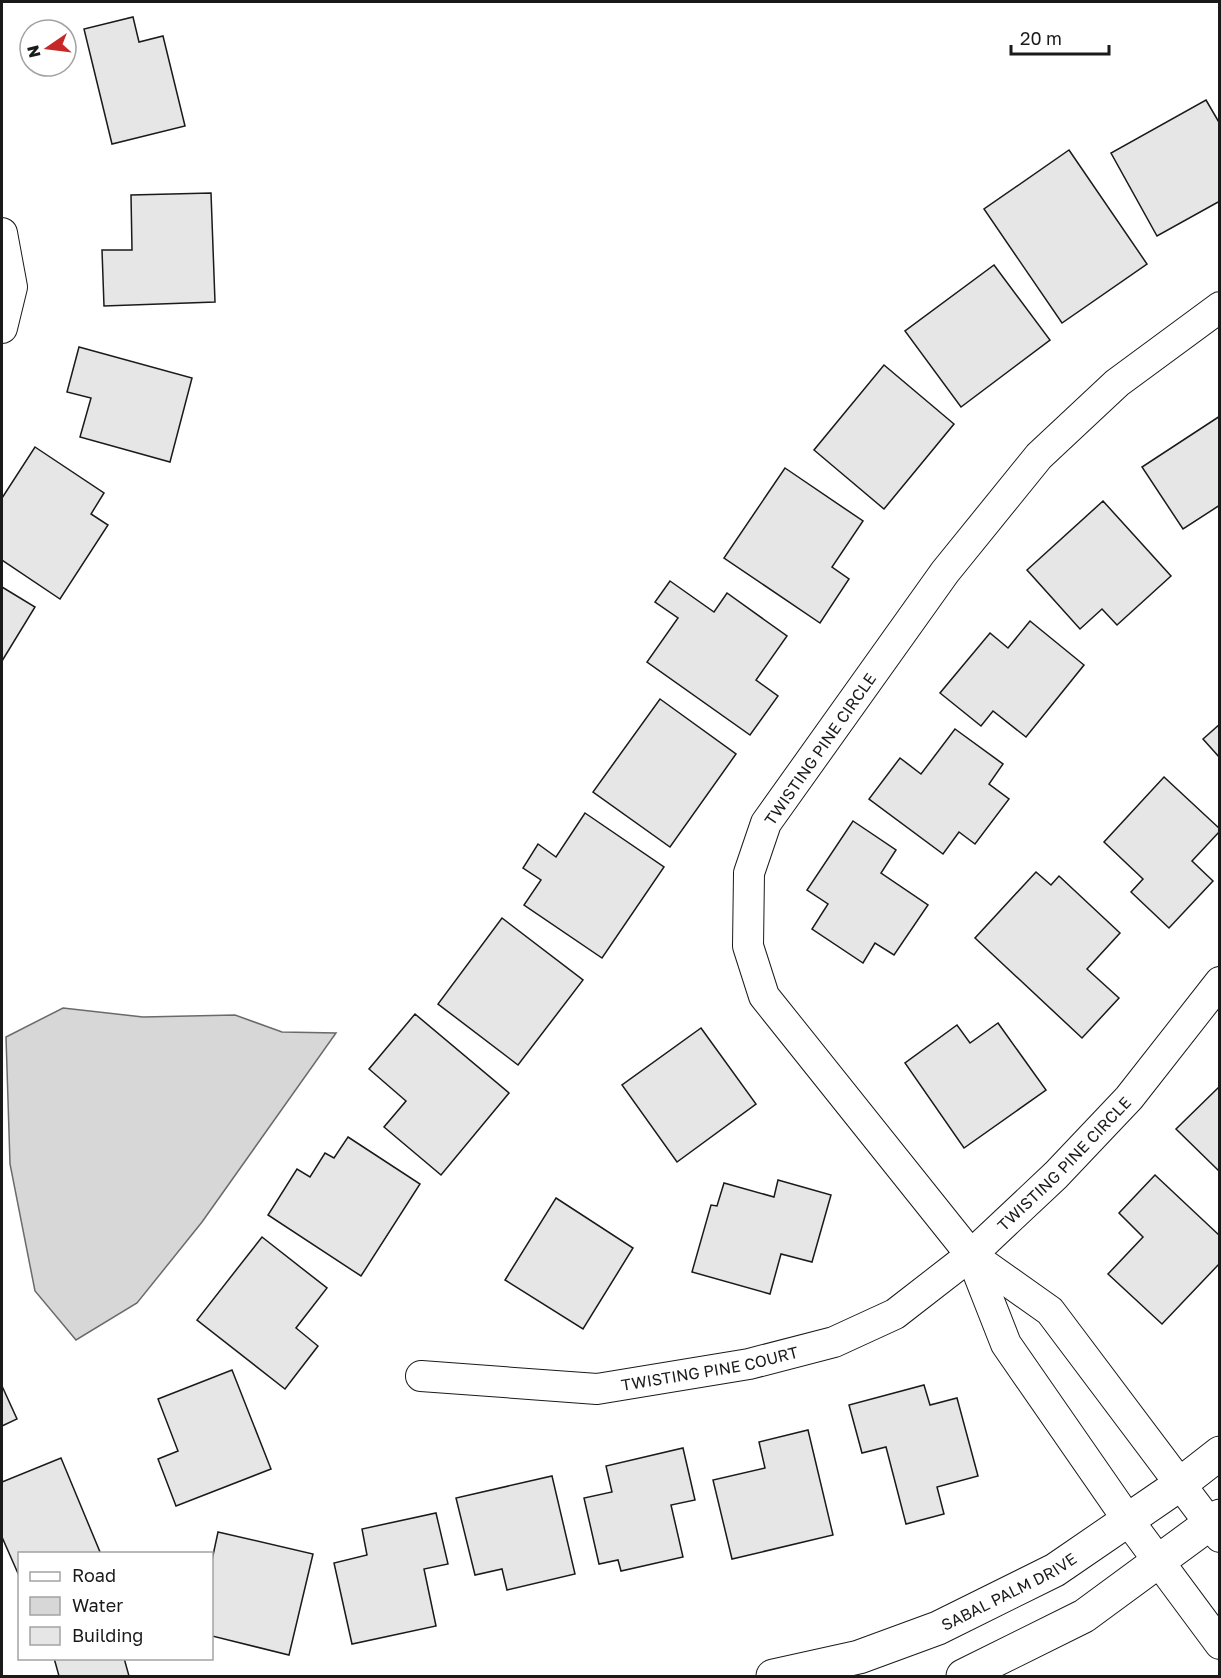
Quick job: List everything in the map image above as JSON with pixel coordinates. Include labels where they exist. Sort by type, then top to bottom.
[{"type":"street","points":[[2,233],[12,287],[2,328]]},
{"type":"street","name":"TWISTING PINE CIRCLE","points":[[1220,307],[1117,383],[1039,456],[945,572],[766,823],[748,873],[748,945],[764,996],[970,1255],[1006,1344],[1128,1520],[1220,1644]]},
{"type":"street","name":"TWISTING PINE CIRCLE","points":[[970,1255],[1056,1175],[1129,1098],[1220,982]]},
{"type":"street","name":"TWISTING PINE CIRCLE","points":[[970,1255],[1050,1311],[1179,1485],[1216,1525]]},
{"type":"street","name":"TWISTING PINE COURT","points":[[421,1376],[597,1389],[749,1364],[834,1342],[895,1314],[970,1255]]},
{"type":"street","name":"SABAL PALM DRIVE","points":[[773,1677],[859,1657],[938,1628],[1054,1570],[1179,1485],[1220,1453]]},
{"type":"street","points":[[963,1677],[1084,1616],[1158,1561],[1216,1525]]},
{"type":"water","points":[[63,1008],[143,1017],[235,1015],[282,1032],[336,1033],[202,1222],[137,1303],[76,1340],[35,1291],[10,1164],[6,1037]]},
{"type":"building","points":[[133,17],[139,42],[163,36],[185,126],[112,144],[84,29]]},
{"type":"building","points":[[1206,100],[1220,124],[1220,201],[1157,236],[1111,153]]},
{"type":"building","points":[[1069,150],[1147,264],[1062,323],[984,209]]},
{"type":"building","points":[[211,193],[215,302],[104,306],[102,250],[132,250],[131,195]]},
{"type":"building","points":[[994,265],[1050,340],[961,407],[905,331]]},
{"type":"building","points":[[79,347],[192,378],[170,462],[80,437],[91,398],[67,392]]},
{"type":"building","points":[[884,365],[954,424],[884,509],[814,450]]},
{"type":"building","points":[[1220,416],[1220,505],[1183,529],[1142,467]]},
{"type":"building","points":[[35,447],[104,493],[91,514],[108,525],[60,599],[2,560],[2,498]]},
{"type":"building","points":[[785,468],[863,521],[832,567],[849,579],[820,623],[724,558]]},
{"type":"building","points":[[1103,501],[1171,576],[1117,625],[1102,609],[1080,629],[1027,570]]},
{"type":"building","points":[[670,581],[714,612],[727,593],[787,636],[756,680],[778,696],[750,735],[647,662],[678,618],[655,602]]},
{"type":"building","points":[[2,587],[35,607],[2,661]]},
{"type":"building","points":[[1030,621],[1084,665],[1026,737],[993,711],[981,726],[940,693],[990,633],[1008,648]]},
{"type":"building","points":[[660,699],[736,754],[670,847],[593,792]]},
{"type":"building","points":[[1220,724],[1220,758],[1203,739]]},
{"type":"building","points":[[955,729],[1003,764],[989,784],[1009,799],[975,844],[959,832],[943,854],[869,799],[900,758],[921,774]]},
{"type":"building","points":[[1164,777],[1220,829],[1192,861],[1213,881],[1169,928],[1131,892],[1143,879],[1104,842]]},
{"type":"building","points":[[585,813],[664,867],[602,958],[524,905],[541,880],[523,868],[538,844],[556,857]]},
{"type":"building","points":[[853,821],[896,850],[881,873],[928,905],[894,955],[875,943],[863,963],[812,929],[828,904],[807,890]]},
{"type":"building","points":[[1036,872],[1051,885],[1059,876],[1120,933],[1087,969],[1119,998],[1082,1038],[975,938]]},
{"type":"building","points":[[502,918],[583,980],[518,1065],[438,1004]]},
{"type":"building","points":[[415,1014],[509,1093],[441,1175],[384,1127],[406,1101],[369,1069]]},
{"type":"building","points":[[998,1023],[1046,1090],[964,1148],[905,1063],[957,1025],[970,1043]]},
{"type":"building","points":[[701,1028],[756,1104],[677,1162],[622,1085]]},
{"type":"building","points":[[1220,1086],[1220,1172],[1176,1129]]},
{"type":"building","points":[[348,1137],[420,1184],[361,1276],[268,1215],[297,1169],[310,1177],[325,1153],[334,1158]]},
{"type":"building","points":[[1155,1175],[1220,1236],[1220,1263],[1162,1324],[1108,1274],[1143,1237],[1119,1213]]},
{"type":"building","points":[[778,1180],[831,1195],[812,1262],[781,1254],[770,1294],[692,1272],[711,1205],[717,1206],[724,1183],[774,1197]]},
{"type":"building","points":[[556,1198],[633,1248],[583,1329],[505,1280]]},
{"type":"building","points":[[262,1237],[327,1288],[296,1328],[318,1346],[285,1389],[197,1320]]},
{"type":"building","points":[[232,1370],[271,1469],[176,1506],[158,1459],[178,1451],[158,1399]]},
{"type":"building","points":[[924,1385],[930,1405],[957,1398],[978,1476],[937,1487],[944,1514],[906,1524],[886,1447],[862,1453],[849,1405]]},
{"type":"building","points":[[2,1386],[17,1419],[2,1426]]},
{"type":"building","points":[[808,1430],[833,1535],[732,1559],[713,1480],[765,1468],[759,1442]]},
{"type":"building","points":[[683,1448],[695,1500],[671,1505],[683,1557],[621,1571],[618,1560],[599,1564],[584,1498],[612,1492],[606,1466]]},
{"type":"building","points":[[61,1458],[100,1552],[18,1552],[18,1573],[2,1537],[2,1482]]},
{"type":"building","points":[[552,1476],[575,1574],[507,1590],[502,1569],[475,1575],[456,1498]]},
{"type":"building","points":[[436,1513],[448,1564],[424,1569],[436,1626],[352,1644],[334,1563],[367,1555],[362,1529]]},
{"type":"building","points":[[218,1532],[313,1554],[289,1655],[213,1636],[213,1555]]},
{"type":"building","points":[[55,1660],[125,1660],[129,1676],[59,1676]]}]
